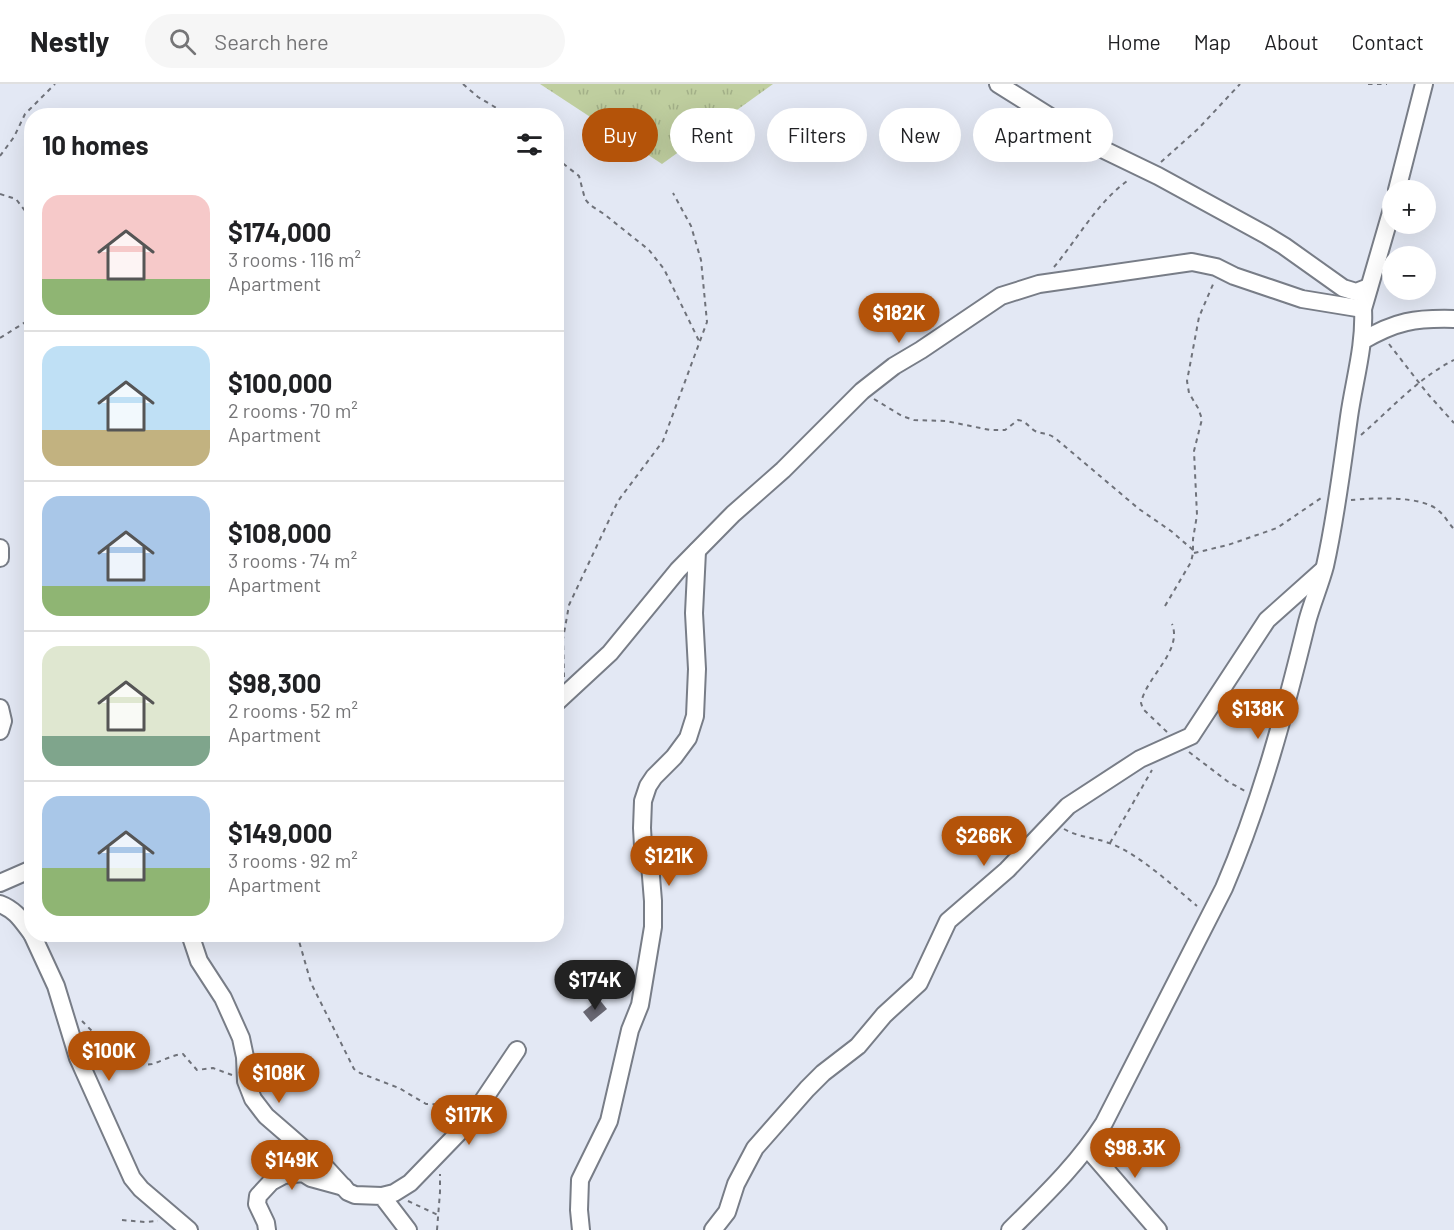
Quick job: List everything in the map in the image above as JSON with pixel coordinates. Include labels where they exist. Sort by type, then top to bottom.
[{"type":"street","points":[[998,84],[1086,140],[1275,240],[1343,288],[1356,292],[1369,287]]},
{"type":"street","points":[[1400,180],[1424,84]]},
{"type":"street","points":[[1010,1230],[1055,1186],[1088,1149],[1130,1074],[1237,858],[1259,797],[1324,569],[1331,498],[1362,341],[1363,309],[1385,234]]},
{"type":"street","points":[[564,695],[610,653],[639,615],[697,551],[862,391],[894,366],[921,351],[1001,296],[1039,284],[1192,262],[1216,267],[1234,276],[1302,299],[1363,309]]},
{"type":"street","points":[[1362,341],[1379,331],[1406,321],[1430,318],[1454,319]]},
{"type":"street","points":[[0,548],[0,558]]},
{"type":"street","points":[[581,1230],[580,1180],[609,1121],[630,1030],[640,1005],[654,916],[650,864],[643,846],[643,801],[654,777],[674,757],[688,738],[695,716],[697,669],[694,613],[697,551]]},
{"type":"street","points":[[713,1230],[728,1212],[736,1184],[755,1149],[815,1081],[858,1046],[884,1015],[913,990],[925,971],[948,921],[1007,870],[1068,806],[1140,759],[1187,739],[1194,733],[1267,620],[1324,569]]},
{"type":"street","points":[[0,708],[3,721],[0,731]]},
{"type":"street","points":[[0,883],[24,872]]},
{"type":"street","points":[[0,904],[16,912],[24,923]]},
{"type":"street","points":[[36,942],[56,986],[78,1058],[125,1166],[141,1189],[189,1230]]},
{"type":"street","points":[[193,942],[199,961],[223,998],[241,1038],[245,1057],[246,1082],[253,1099],[266,1116],[355,1195],[382,1196],[394,1193],[410,1183],[468,1123],[518,1050]]},
{"type":"street","points":[[1088,1149],[1158,1230]]},
{"type":"street","points":[[267,1230],[257,1204],[258,1196],[271,1182],[284,1175],[303,1173],[311,1178],[344,1187]]},
{"type":"street","points":[[382,1196],[408,1230]]},
{"type":"path","points":[[31,108],[55,84]]},
{"type":"path","points":[[463,84],[478,98],[496,108]]},
{"type":"path","points":[[1039,284],[1081,233],[1104,200],[1144,169],[1160,163],[1186,140],[1240,84]]},
{"type":"path","points":[[1368,84],[1387,84]]},
{"type":"path","points":[[0,156],[14,137],[24,116]]},
{"type":"path","points":[[564,164],[579,176],[585,199],[590,205],[649,250],[664,269],[699,343]]},
{"type":"path","points":[[564,636],[565,619],[573,596],[618,501],[663,441],[707,322],[701,260],[691,226],[673,193]]},
{"type":"path","points":[[0,194],[16,199],[24,210]]},
{"type":"path","points":[[1165,606],[1191,562],[1193,551],[1197,515],[1194,451],[1202,419],[1189,393],[1186,381],[1199,317],[1214,282],[1216,267]]},
{"type":"path","points":[[0,338],[24,323]]},
{"type":"path","points":[[1379,331],[1418,383],[1454,423]]},
{"type":"path","points":[[1361,436],[1418,383],[1454,360]]},
{"type":"path","points":[[862,391],[902,416],[914,420],[946,420],[990,430],[1005,430],[1018,420],[1022,420],[1035,430],[1052,436],[1193,551]]},
{"type":"path","points":[[1193,551],[1228,545],[1277,528],[1331,498],[1411,500],[1438,509],[1454,530]]},
{"type":"path","points":[[1172,624],[1175,634],[1174,643],[1153,677],[1141,703],[1143,709],[1196,759],[1227,781],[1259,797]]},
{"type":"path","points":[[1110,843],[1153,770]]},
{"type":"path","points":[[1050,823],[1080,837],[1110,843],[1126,851],[1209,915]]},
{"type":"path","points":[[299,942],[311,983],[354,1069],[360,1074],[399,1088],[426,1104],[481,1104]]},
{"type":"path","points":[[81,1020],[111,1048],[133,1063],[152,1064],[183,1054],[197,1070],[213,1068],[246,1082]]},
{"type":"path","points":[[437,1230],[441,1151]]},
{"type":"path","points":[[405,1200],[438,1215]]},
{"type":"path","points":[[122,1220],[145,1222],[175,1218]]},
{"type":"green space","points":[[540,84],[773,84],[740,108],[670,108],[670,158],[662,164],[658,161],[658,108],[582,108],[582,112]]},
{"type":"building","points":[[599,999],[607,1009],[591,1022],[583,1012]]}]
